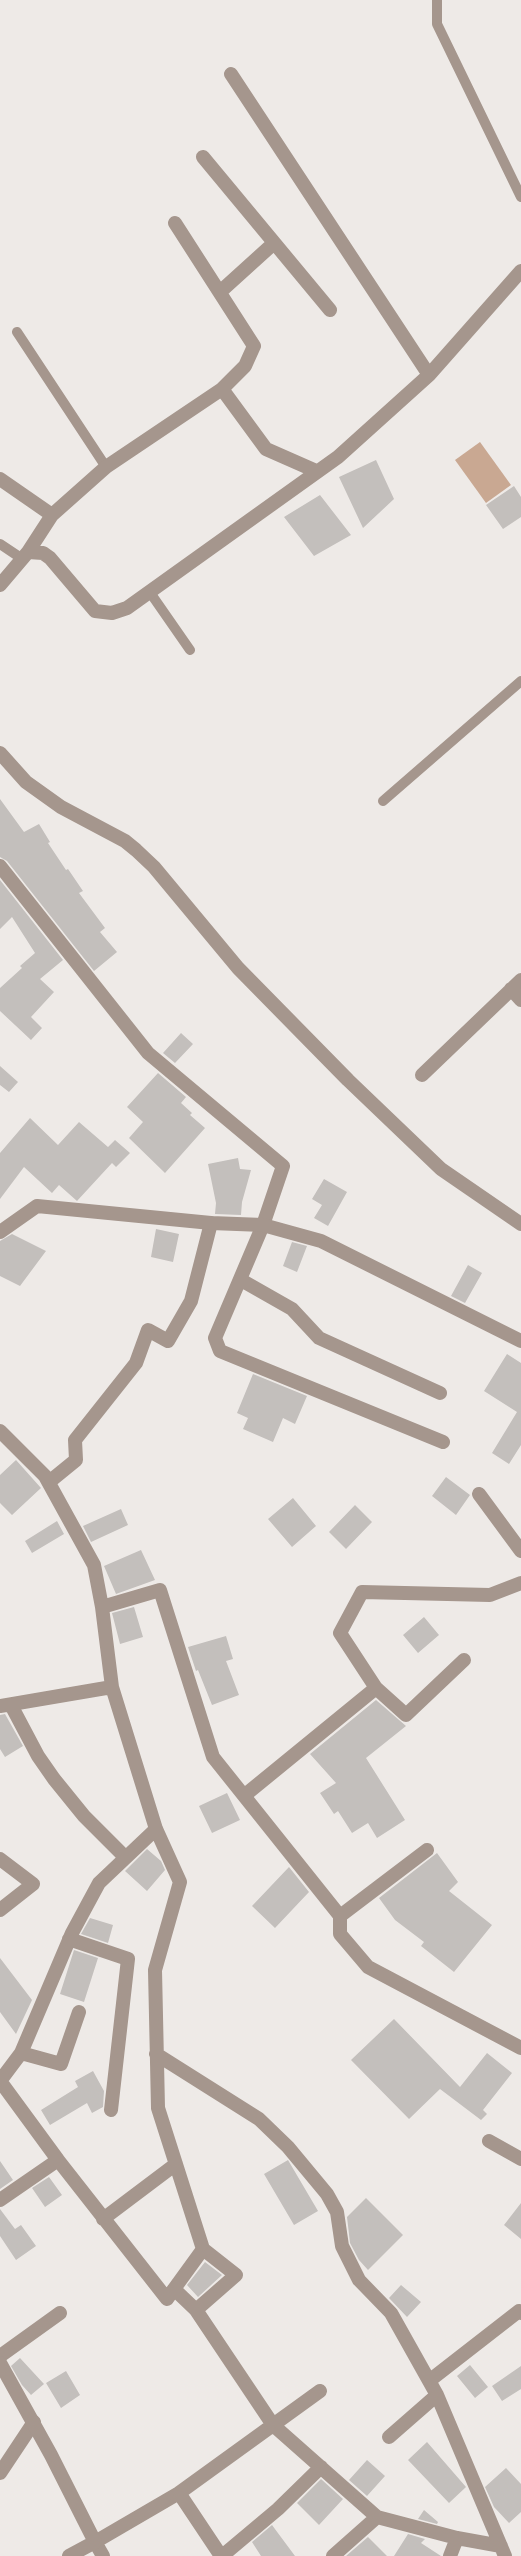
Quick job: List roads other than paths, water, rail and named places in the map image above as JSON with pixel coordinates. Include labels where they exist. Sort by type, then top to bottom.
[{"type":"street","points":[[231,74],[429,375]]},
{"type":"street","points":[[203,157],[330,310]]},
{"type":"street","points":[[0,585],[25,555],[52,515],[106,467],[222,389],[245,366],[254,346],[221,291],[175,223]]},
{"type":"street","points":[[221,291],[274,243]]},
{"type":"street","points":[[25,555],[43,553],[50,558],[95,611],[112,613],[127,608],[338,457],[429,375],[521,271]]},
{"type":"street","points":[[222,389],[266,448],[316,471]]},
{"type":"street","points":[[0,479],[52,515]]},
{"type":"street","points":[[0,753],[26,782],[61,807],[125,841],[136,850],[154,867],[238,968],[348,1080],[441,1169],[521,1224]]},
{"type":"street","points":[[0,866],[148,1053],[283,1166],[263,1225],[215,1338],[220,1351],[443,1442]]},
{"type":"street","points":[[422,1076],[516,984],[521,1000]]},
{"type":"street","points":[[0,1232],[37,1206],[211,1223],[263,1225],[322,1241],[521,1341]]},
{"type":"street","points":[[49,1482],[76,1460],[75,1440],[136,1363],[148,1330],[168,1341],[191,1301],[211,1223]]},
{"type":"street","points":[[241,1280],[292,1309],[319,1338],[440,1393]]},
{"type":"street","points":[[0,1431],[49,1482],[94,1565],[102,1607],[112,1687],[156,1828],[180,1882],[155,1970],[158,2108],[203,2249],[236,2275],[196,2310]]},
{"type":"street","points":[[479,1494],[521,1551]]},
{"type":"street","points":[[464,1660],[406,1715],[376,1688],[340,1633],[362,1592],[490,1595],[521,1584]]},
{"type":"street","points":[[102,1607],[160,1590],[213,1757],[340,1916],[340,1934],[368,1967],[521,2048]]},
{"type":"street","points":[[112,1687],[5,1706],[54,1779],[84,1816],[126,1857]]},
{"type":"street","points":[[244,1795],[376,1688]]},
{"type":"street","points":[[156,1828],[99,1883],[70,1939],[21,2053],[0,2081],[58,2160],[167,2299],[203,2249]]},
{"type":"street","points":[[340,1916],[427,1850]]},
{"type":"street","points":[[0,1860],[33,1884],[0,1910]]},
{"type":"street","points":[[70,1939],[128,1959],[111,2110]]},
{"type":"street","points":[[21,2053],[61,2064],[79,2012]]},
{"type":"street","points":[[156,2054],[259,2119],[288,2147],[321,2187],[336,2212],[342,2246],[359,2280],[391,2313],[437,2395],[503,2551]]},
{"type":"street","points":[[489,2141],[521,2159]]},
{"type":"street","points":[[0,2200],[58,2160]]},
{"type":"street","points":[[104,2219],[176,2164]]},
{"type":"street","points":[[174,2289],[196,2310],[273,2425],[377,2517],[503,2551]]},
{"type":"street","points":[[429,2381],[519,2310],[521,2313]]},
{"type":"street","points":[[0,2356],[60,2313]]},
{"type":"street","points":[[0,2363],[34,2422],[103,2556]]},
{"type":"street","points":[[69,2556],[179,2494],[320,2391]]},
{"type":"street","points":[[389,2437],[437,2395]]},
{"type":"street","points":[[0,2473],[34,2422]]},
{"type":"street","points":[[179,2494],[222,2556],[278,2508],[321,2467]]},
{"type":"street","points":[[333,2556],[377,2517]]},
{"type":"street","points":[[450,2556],[457,2538]]},
{"type":"lane","points":[[437,0],[437,24],[521,197]]},
{"type":"lane","points":[[17,332],[106,467]]},
{"type":"lane","points":[[0,544],[25,555]]},
{"type":"lane","points":[[149,591],[190,650]]},
{"type":"lane","points":[[383,801],[521,681]]}]
